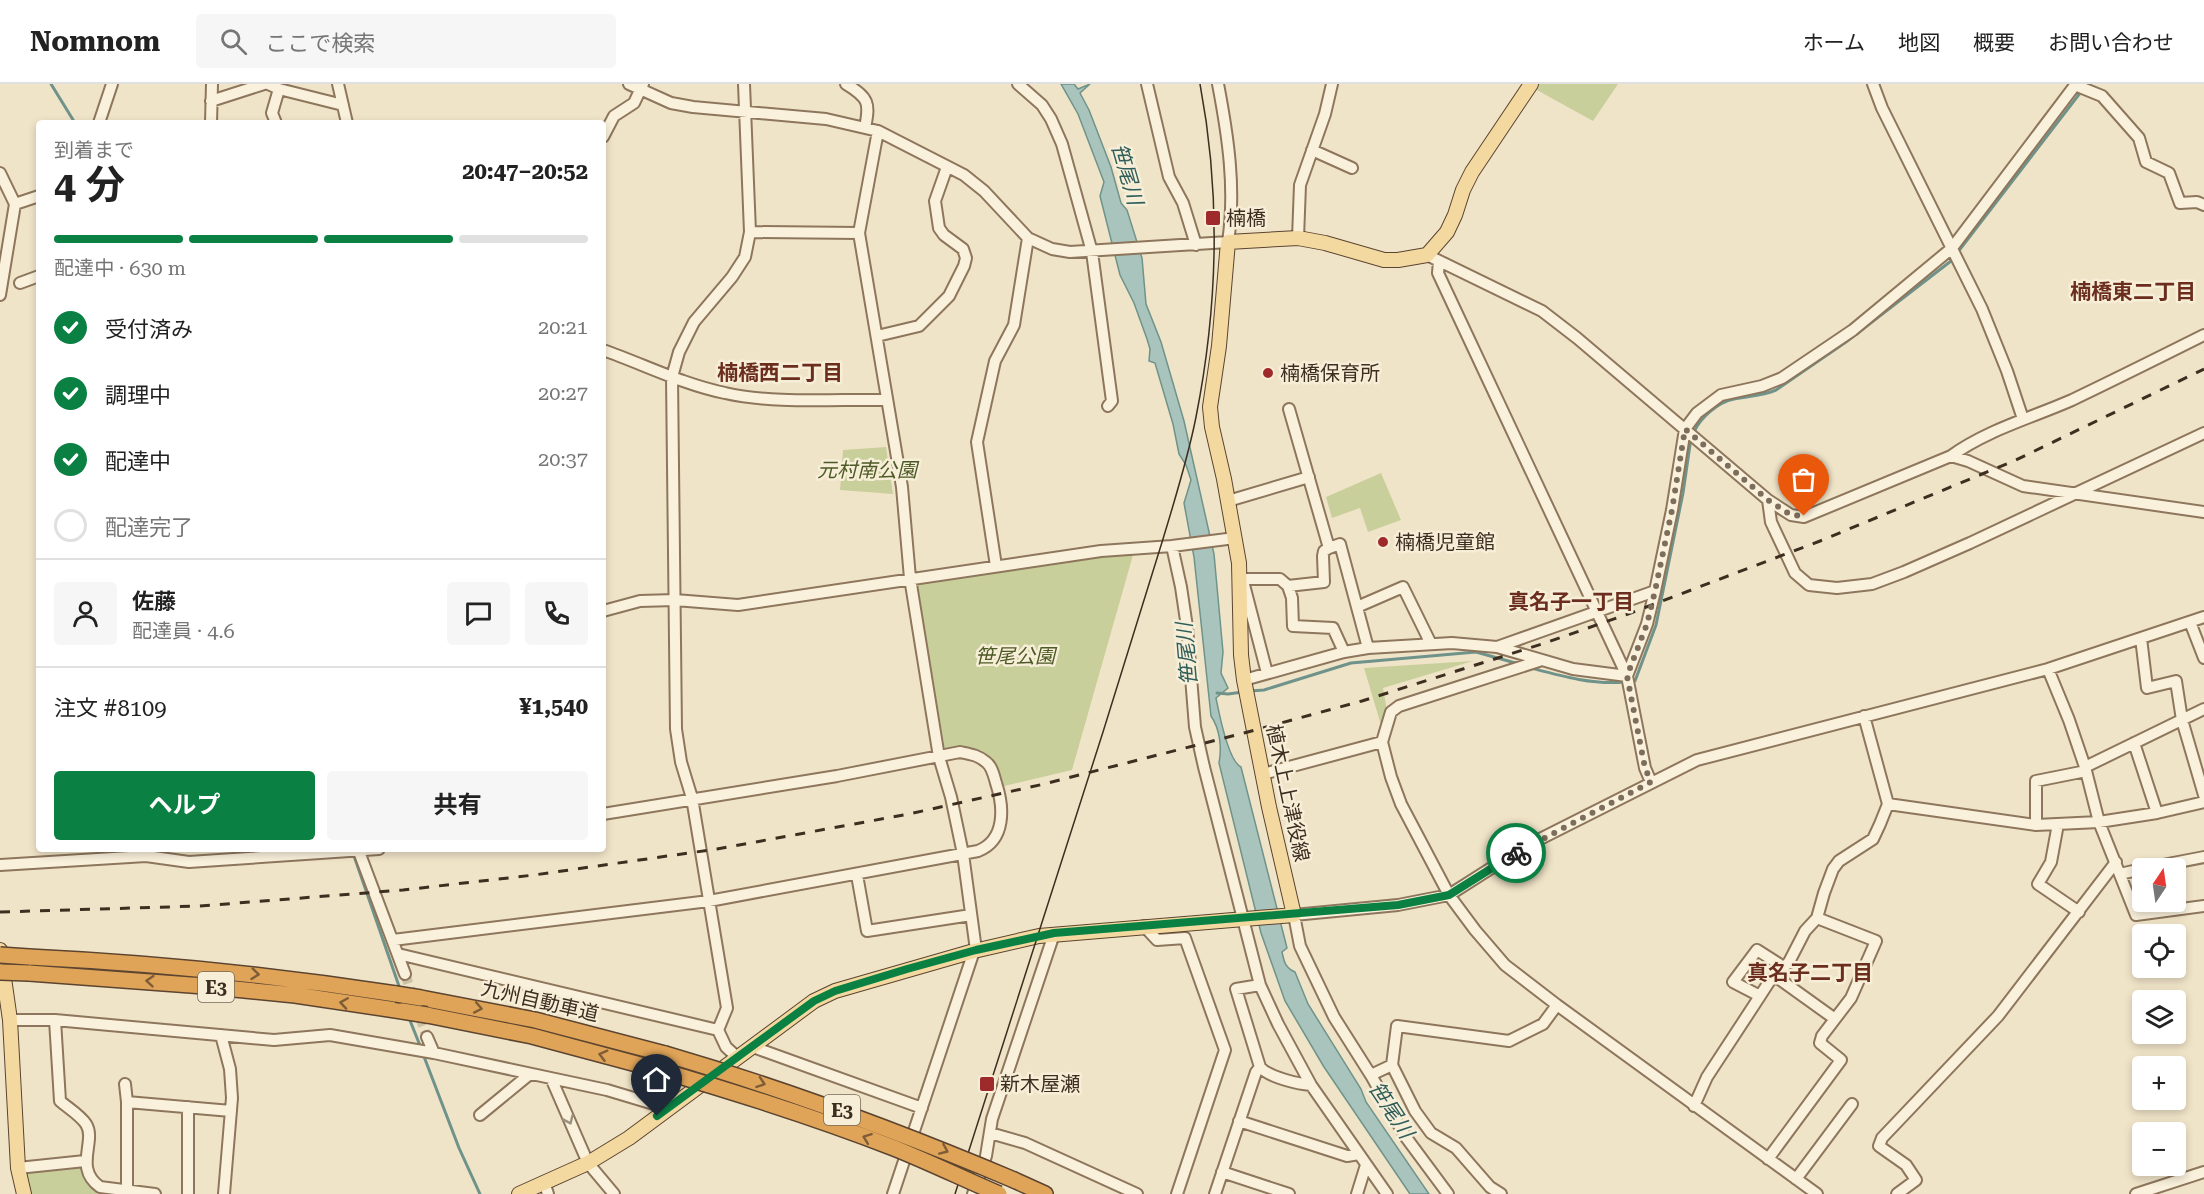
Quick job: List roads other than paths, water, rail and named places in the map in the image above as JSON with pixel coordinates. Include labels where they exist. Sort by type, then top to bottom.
[{"type":"highway","name":"九州自動車道","points":[[0,956],[206,969],[298,979],[421,998],[535,1020],[743,1076],[903,1133],[1045,1194]]},
{"type":"highway","name":"九州自動車道","points":[[0,972],[295,995],[427,1015],[532,1036],[740,1094],[896,1149],[999,1194]]},
{"type":"main road","points":[[1228,242],[1298,238],[1384,260],[1433,258],[1455,215],[1472,172],[1532,84]]},
{"type":"main road","name":"植木上上津役線","points":[[1228,242],[1219,346],[1210,407],[1228,501],[1230,538],[1241,573],[1241,655],[1244,680],[1292,915]]},
{"type":"main road","points":[[519,1194],[546,1188],[629,1138],[814,1001],[835,991],[975,950],[1054,933],[1292,915]]},
{"type":"main road","points":[[0,950],[10,1020],[18,1168],[24,1194]]},
{"type":"street","points":[[100,120],[112,84]]},
{"type":"street","points":[[211,120],[212,84]]},
{"type":"street","points":[[338,84],[346,120]]},
{"type":"street","points":[[629,84],[642,87],[671,103],[826,119],[878,131],[964,175],[984,191],[1028,238],[1052,249],[1070,252],[1228,242],[1232,217],[1231,176],[1218,84]]},
{"type":"street","points":[[738,1058],[726,1047],[718,1030],[727,1008],[692,798],[681,762],[676,729],[672,377],[679,352],[694,322],[732,278],[745,257],[750,232],[744,84]]},
{"type":"street","points":[[846,84],[857,91],[868,103],[865,128]]},
{"type":"street","points":[[1018,84],[1042,105],[1051,119],[1062,144],[1094,252],[1109,364],[1112,400],[1108,406]]},
{"type":"street","points":[[1146,84],[1169,177],[1183,203],[1192,245]]},
{"type":"street","points":[[1298,238],[1300,185],[1332,84]]},
{"type":"street","points":[[1873,84],[1882,108],[1982,309],[2023,419]]},
{"type":"street","points":[[1627,676],[1647,624],[1655,591],[1672,510],[1685,429],[1697,413],[1721,395],[1762,386],[1782,378],[1853,330],[1952,248],[2076,84],[2102,96],[2139,138],[2146,162],[2169,174],[2180,203],[2197,202],[2204,206]]},
{"type":"street","points":[[211,101],[270,86],[343,105]]},
{"type":"street","points":[[270,86],[275,120]]},
{"type":"street","points":[[606,132],[614,116],[634,103],[642,87]]},
{"type":"street","points":[[878,131],[859,233],[902,487],[910,578],[939,757],[951,796],[963,854],[975,950],[894,1194]]},
{"type":"street","points":[[1312,150],[1352,168]]},
{"type":"street","points":[[876,336],[919,326],[949,296],[964,266],[966,258],[963,249],[944,235],[939,228],[935,201],[947,167]]},
{"type":"street","points":[[0,173],[15,204]]},
{"type":"street","points":[[0,295],[4,282],[11,213],[15,204],[36,197]]},
{"type":"street","points":[[750,232],[859,233]]},
{"type":"street","points":[[996,566],[977,442],[995,361],[1014,325],[1028,238]]},
{"type":"street","points":[[1433,258],[1542,310],[1768,500],[1791,515],[1804,516],[1951,456],[1967,445],[2070,400],[2204,335]]},
{"type":"street","points":[[1433,258],[1443,284],[1627,676],[1645,768],[1651,782]]},
{"type":"street","points":[[20,283],[36,277]]},
{"type":"street","points":[[606,351],[672,377],[723,393],[747,397],[886,400]]},
{"type":"street","points":[[1289,409],[1329,548]]},
{"type":"street","points":[[1768,500],[1771,522],[1795,573],[1809,585],[1837,588],[1872,584],[1904,572],[2078,494],[2204,433]]},
{"type":"street","points":[[1951,456],[1968,461],[2024,486],[2204,512]]},
{"type":"street","points":[[1228,501],[1309,477]]},
{"type":"street","points":[[606,610],[640,602],[675,600],[738,605],[1101,551],[1174,546],[1230,538]]},
{"type":"street","points":[[1288,586],[1324,582],[1324,551],[1340,544],[1368,648]]},
{"type":"street","points":[[1174,546],[1185,617],[1196,727],[1246,919],[1260,985],[1311,1085],[1387,1194]]},
{"type":"street","points":[[1268,673],[1241,573],[1280,579],[1288,586],[1292,598],[1293,626],[1333,628],[1344,652]]},
{"type":"street","points":[[1357,607],[1403,587],[1431,644]]},
{"type":"street","points":[[1497,647],[1655,591]]},
{"type":"street","points":[[1448,1194],[1405,1136],[1371,1075],[1334,1017],[1300,946],[1292,915],[1398,905],[1449,895],[1526,846],[1697,760],[2048,669],[2204,617]]},
{"type":"street","points":[[2190,622],[2204,658]]},
{"type":"street","points":[[2141,638],[2147,688],[2175,681],[2182,720],[2204,795]]},
{"type":"street","points":[[1244,680],[1344,652],[1431,644],[1471,644],[1497,647],[1573,669],[1627,676]]},
{"type":"street","points":[[1540,660],[1399,706],[1391,712],[1382,742],[1401,804],[1449,895],[1505,965],[1816,1194]]},
{"type":"street","points":[[2048,669],[2069,720],[2099,822],[2136,915],[2204,906]]},
{"type":"street","points":[[2036,825],[2036,781],[2085,769],[2204,709]]},
{"type":"street","points":[[1694,1106],[1707,1077],[1760,996],[1789,962],[1805,932],[1817,918],[1833,869],[1839,861],[1873,839],[1888,804],[1864,716]]},
{"type":"street","points":[[1263,774],[1382,742]]},
{"type":"street","points":[[2134,743],[2157,813]]},
{"type":"street","points":[[393,940],[709,901],[963,854],[988,847],[999,827],[1002,802],[988,763],[976,755],[960,752],[837,776],[606,813]]},
{"type":"street","points":[[1888,804],[2036,825],[2099,822],[2157,813],[2204,802]]},
{"type":"street","points":[[2058,824],[2052,862],[2038,884],[2079,912]]},
{"type":"street","points":[[0,865],[146,856],[189,862],[340,852]]},
{"type":"street","points":[[355,852],[405,974]]},
{"type":"street","points":[[2186,860],[2204,857]]},
{"type":"street","points":[[1897,1194],[1916,1180],[1906,1165],[1879,1146],[1882,1138],[1998,1016],[2116,862]]},
{"type":"street","points":[[2120,874],[2132,872]]},
{"type":"street","points":[[857,875],[867,931],[971,915]]},
{"type":"street","points":[[1768,1159],[1841,1060],[1820,1043],[1822,1036],[1851,998],[1876,941],[1817,918]]},
{"type":"street","points":[[1144,926],[1157,940],[1185,938],[1225,1050],[1177,1194]]},
{"type":"street","points":[[973,1194],[986,1156],[992,1119],[1054,933]]},
{"type":"street","points":[[1760,996],[1733,982],[1756,951],[1779,964],[1775,976]]},
{"type":"street","points":[[398,954],[718,1030]]},
{"type":"street","points":[[1775,976],[1835,1019]]},
{"type":"street","points":[[1260,985],[1236,989],[1260,1067],[1264,1072],[1311,1085]]},
{"type":"street","points":[[1501,1194],[1490,1187],[1456,1148],[1431,1133],[1415,1111],[1392,1065],[1397,1026],[1509,1041],[1543,1024],[1557,1005]]},
{"type":"street","points":[[10,1020],[55,1020],[274,1040],[330,1035],[426,1052],[607,1090],[667,1108]]},
{"type":"street","points":[[55,1020],[60,1101],[86,1124],[89,1133],[85,1161],[93,1182],[100,1187],[155,1194]]},
{"type":"street","points":[[221,1035],[230,1070],[231,1111],[224,1194]]},
{"type":"street","points":[[426,1052],[427,1037]]},
{"type":"street","points":[[753,1047],[922,1108]]},
{"type":"street","points":[[1371,1075],[1392,1065]]},
{"type":"street","points":[[1215,1194],[1256,1072],[1260,1067]]},
{"type":"street","points":[[480,1115],[530,1074]]},
{"type":"street","points":[[551,1078],[588,1162],[614,1194]]},
{"type":"street","points":[[125,1084],[127,1190]]},
{"type":"street","points":[[127,1102],[231,1111]]},
{"type":"street","points":[[1796,1179],[1852,1104]]},
{"type":"street","points":[[188,1107],[188,1194]]},
{"type":"street","points":[[1239,1121],[1347,1156],[1359,1154]]},
{"type":"street","points":[[990,1133],[1025,1143],[1137,1194]]},
{"type":"street","points":[[18,1168],[85,1161]]},
{"type":"street","points":[[1357,1194],[1366,1165]]},
{"type":"street","points":[[1222,1172],[1289,1194]]},
{"type":"street","points":[[2136,1194],[2204,1172]]},
{"type":"water","points":[[1061,84],[1074,84],[1078,89],[1090,84],[1080,93],[1111,167],[1121,203],[1127,210],[1142,258],[1146,304],[1161,342],[1184,421],[1214,554],[1223,652],[1221,673],[1228,688],[1216,698],[1228,746],[1236,763],[1241,767],[1287,948],[1282,952],[1284,961],[1295,972],[1308,1004],[1361,1089],[1366,1102],[1429,1194],[1410,1194],[1324,1067],[1285,1001],[1261,933],[1219,763],[1218,733],[1211,716],[1194,557],[1184,503],[1191,480],[1179,454],[1173,424],[1155,363],[1149,361],[1150,349],[1147,339],[1134,303],[1120,275],[1100,196],[1104,182],[1078,114]]},
{"type":"waterway","points":[[51,84],[73,120]]},
{"type":"waterway","points":[[1694,432],[1705,416],[1722,403],[1776,390],[1846,342],[1951,261],[2087,84]]},
{"type":"waterway","points":[[1631,682],[1635,681],[1656,625],[1683,493],[1691,438]]},
{"type":"waterway","points":[[1250,691],[1264,690],[1351,663],[1476,652],[1519,664]]},
{"type":"waterway","points":[[1531,668],[1589,681],[1624,682]]},
{"type":"waterway","points":[[1217,693],[1243,692]]},
{"type":"waterway","points":[[353,853],[400,989]]},
{"type":"waterway","points":[[409,1018],[421,1048]]},
{"type":"waterway","points":[[423,1054],[459,1148],[480,1194]]},
{"type":"tunnel","points":[[405,974],[427,1037]]},
{"type":"tram line","points":[[955,1194],[1118,684],[1172,509],[1193,432],[1209,334],[1214,250],[1211,167],[1200,84]]},
{"type":"railway","points":[[0,912],[200,906],[403,890],[534,875],[717,849],[909,814],[1044,784],[1362,701],[1628,614],[1820,541],[2016,460],[2204,369]]},
{"type":"place","name":"楠橋","points":[[1213,218]]},
{"type":"place","name":"楠橋保育所","points":[[1268,373]]},
{"type":"place","name":"楠橋児童館","points":[[1383,542]]},
{"type":"place","name":"新木屋瀬","points":[[987,1084]]},
{"type":"district","name":"楠橋東二丁目","points":[[2133,292]]},
{"type":"district","name":"楠橋西二丁目","points":[[780,373]]},
{"type":"district","name":"真名子一丁目","points":[[1571,602]]},
{"type":"district","name":"真名子二丁目","points":[[1810,973]]},
{"type":"water label","name":"笹尾川","points":[[1127,174]]},
{"type":"water label","name":"笹尾川","points":[[1187,654]]},
{"type":"water label","name":"笹尾川","points":[[1391,1110]]},
{"type":"park label","name":"元村南公園","points":[[867,470]]},
{"type":"park label","name":"笹尾公園","points":[[1015,656]]}]
